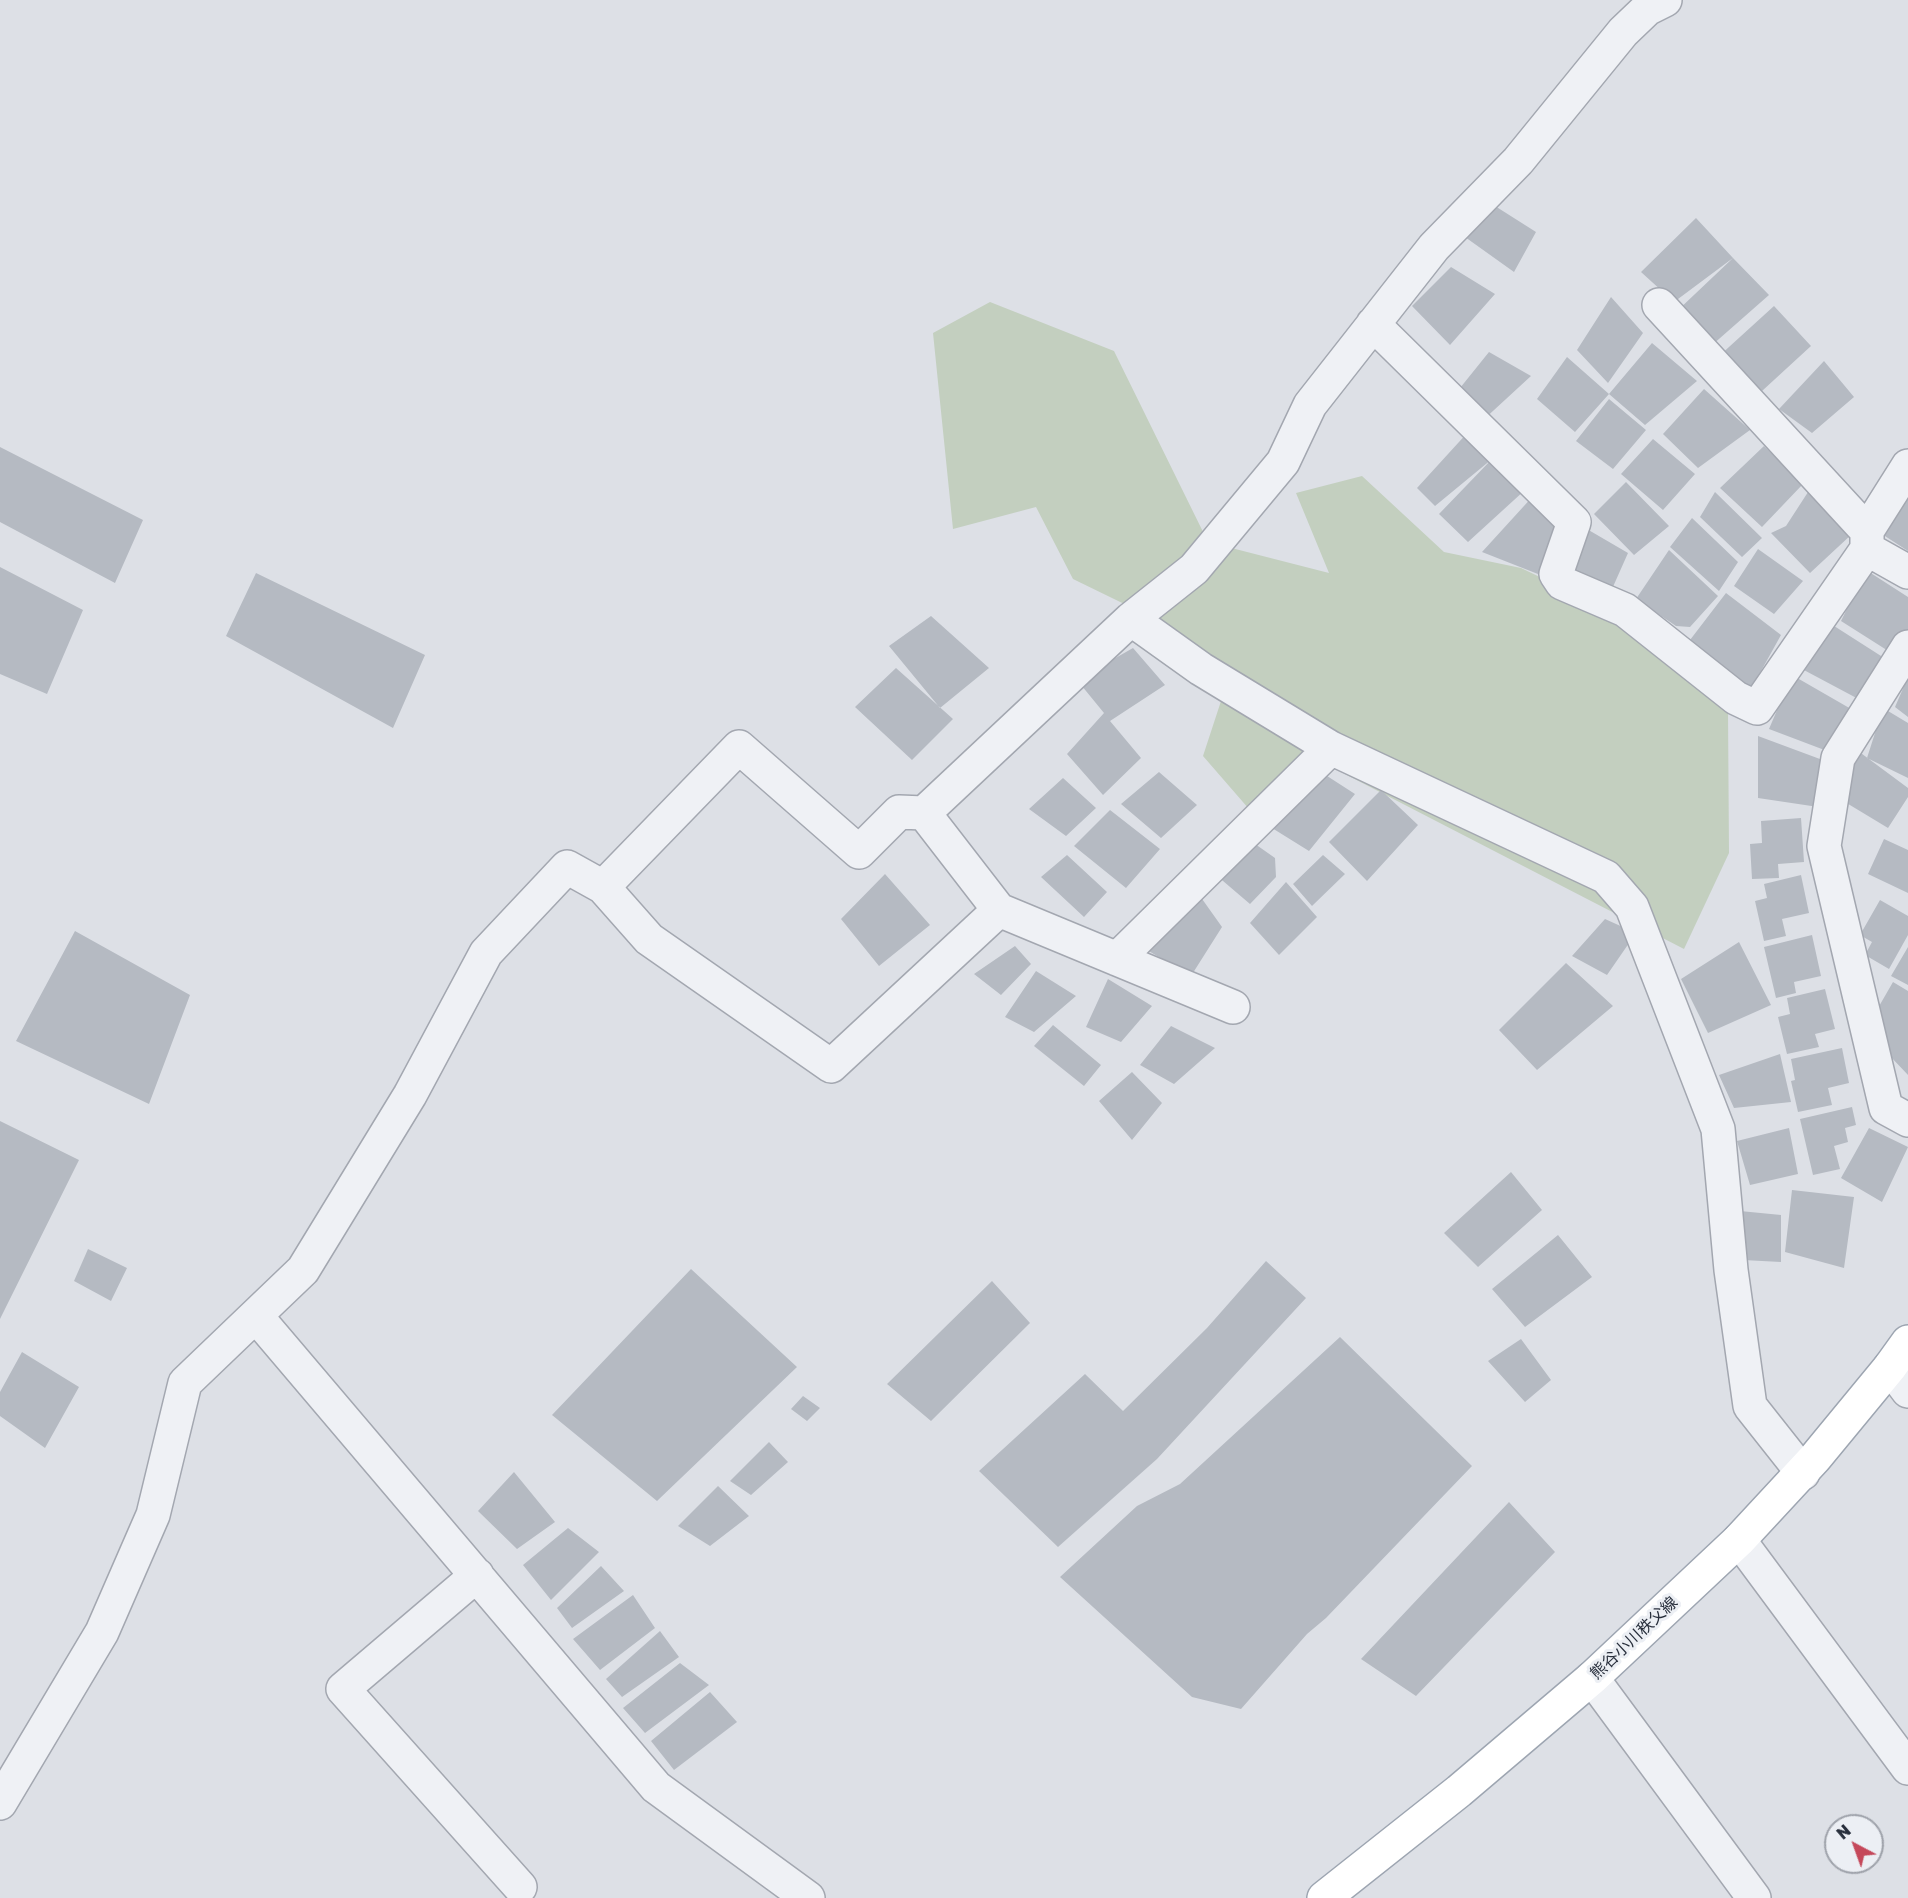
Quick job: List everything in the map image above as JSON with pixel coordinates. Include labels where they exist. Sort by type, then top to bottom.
[{"type":"main road","name":"熊谷小川秩父線","points":[[1324,1898],[1459,1791],[1592,1678],[1739,1540],[1902,1366]]},
{"type":"street","points":[[603,887],[739,747],[859,852],[899,812],[924,813],[1131,619],[1194,568],[1284,462],[1310,405],[1434,247],[1518,161],[1623,32],[1647,9],[1665,0]]},
{"type":"street","points":[[1659,305],[1867,540],[1908,572]]},
{"type":"street","points":[[1373,324],[1574,522],[1556,574],[1562,583],[1625,610],[1736,698],[1757,708],[1867,540],[1908,466]]},
{"type":"street","points":[[1131,619],[1201,669],[1331,748],[1606,877],[1632,907],[1718,1129],[1731,1270],[1750,1406],[1803,1473]]},
{"type":"street","points":[[1908,647],[1838,758],[1824,846],[1886,1108],[1908,1120]]},
{"type":"street","points":[[1117,959],[1331,748]]},
{"type":"street","points":[[924,813],[999,910],[1233,1007]]},
{"type":"street","points":[[0,1803],[102,1632],[153,1515],[186,1383],[303,1270],[410,1095],[486,953],[567,867],[603,887],[649,939],[831,1066],[999,910]]},
{"type":"street","points":[[256,1316],[657,1787],[807,1898]]},
{"type":"street","points":[[1739,1540],[1908,1768]]},
{"type":"street","points":[[477,1575],[343,1689],[520,1887]]},
{"type":"street","points":[[1592,1678],[1754,1898]]},
{"type":"green space","points":[[990,302],[1114,351],[1208,542],[1329,573],[1296,493],[1362,476],[1444,552],[1521,568],[1617,614],[1728,712],[1729,853],[1684,949],[1312,757],[1249,809],[1203,756],[1222,698],[1151,617],[1073,579],[1036,507],[953,529],[933,333]]},
{"type":"building","points":[[1495,206],[1536,232],[1514,272],[1465,237]]},
{"type":"building","points":[[1696,218],[1733,258],[1674,302],[1641,272]]},
{"type":"building","points":[[1733,258],[1769,295],[1711,346],[1676,312]]},
{"type":"building","points":[[1451,267],[1495,294],[1450,345],[1412,306]]},
{"type":"building","points":[[1611,297],[1643,333],[1608,383],[1577,350]]},
{"type":"building","points":[[1774,306],[1811,346],[1762,391],[1718,357]]},
{"type":"building","points":[[1652,343],[1697,381],[1645,425],[1609,394]]},
{"type":"building","points":[[1489,352],[1531,376],[1481,422],[1456,393]]},
{"type":"building","points":[[1567,357],[1609,394],[1575,432],[1537,399]]},
{"type":"building","points":[[1824,361],[1854,397],[1812,433],[1779,409]]},
{"type":"building","points":[[1704,389],[1750,430],[1698,468],[1663,434]]},
{"type":"building","points":[[1609,399],[1646,430],[1613,469],[1576,441]]},
{"type":"building","points":[[1469,431],[1525,490],[1468,542],[1439,514],[1492,459],[1435,506],[1417,488]]},
{"type":"building","points":[[1653,439],[1695,474],[1663,510],[1621,474]]},
{"type":"building","points":[[1764,446],[1803,484],[1762,527],[1720,488]]},
{"type":"building","points":[[0,447],[143,520],[115,583],[0,522]]},
{"type":"building","points":[[1908,480],[1908,551],[1871,527]]},
{"type":"building","points":[[1626,482],[1669,526],[1634,555],[1594,514]]},
{"type":"building","points":[[1810,489],[1852,534],[1810,573],[1771,533],[1786,526]]},
{"type":"building","points":[[1715,492],[1762,538],[1742,557],[1700,517]]},
{"type":"building","points":[[1534,495],[1571,526],[1543,576],[1482,552]]},
{"type":"building","points":[[1692,518],[1738,562],[1719,591],[1670,547]]},
{"type":"building","points":[[1580,525],[1628,553],[1608,598],[1563,580]]},
{"type":"building","points":[[1758,549],[1803,581],[1774,614],[1734,586]]},
{"type":"building","points":[[1669,550],[1718,596],[1690,627],[1676,626],[1636,599]]},
{"type":"building","points":[[0,567],[83,610],[47,694],[0,674]]},
{"type":"building","points":[[1866,570],[1908,597],[1908,629],[1893,654],[1841,621]]},
{"type":"building","points":[[256,573],[425,655],[393,728],[226,636]]},
{"type":"building","points":[[1726,593],[1781,635],[1751,689],[1690,640]]},
{"type":"building","points":[[931,616],[989,668],[940,708],[889,646]]},
{"type":"building","points":[[1831,624],[1892,663],[1864,702],[1802,669]]},
{"type":"building","points":[[1133,648],[1165,685],[1110,721],[1141,758],[1103,795],[1067,754],[1104,713],[1077,680]]},
{"type":"building","points":[[896,668],[953,719],[912,760],[855,707]]},
{"type":"building","points":[[1792,675],[1858,713],[1835,754],[1769,729]]},
{"type":"building","points":[[1908,677],[1908,717],[1895,707]]},
{"type":"building","points":[[1883,708],[1908,723],[1908,778],[1867,758]]},
{"type":"building","points":[[1758,736],[1828,762],[1825,808],[1758,798]]},
{"type":"building","points":[[1850,745],[1908,788],[1908,797],[1888,828],[1835,796]]},
{"type":"building","points":[[1159,772],[1197,805],[1161,838],[1121,804]]},
{"type":"building","points":[[1324,774],[1355,794],[1309,851],[1272,828]]},
{"type":"building","points":[[1063,778],[1096,808],[1066,836],[1029,809]]},
{"type":"building","points":[[1381,790],[1418,825],[1367,881],[1329,842]]},
{"type":"building","points":[[1110,810],[1160,849],[1126,888],[1074,846]]},
{"type":"building","points":[[1801,818],[1804,862],[1778,864],[1779,878],[1752,879],[1750,844],[1762,843],[1761,821]]},
{"type":"building","points":[[1248,839],[1275,858],[1276,877],[1250,904],[1216,875]]},
{"type":"building","points":[[1884,839],[1908,850],[1908,893],[1868,874]]},
{"type":"building","points":[[1067,855],[1107,892],[1084,917],[1041,877]]},
{"type":"building","points":[[1323,855],[1345,874],[1312,906],[1293,884]]},
{"type":"building","points":[[885,874],[930,925],[879,966],[841,919]]},
{"type":"building","points":[[1801,875],[1809,913],[1782,919],[1786,936],[1764,941],[1755,901],[1767,898],[1764,884]]},
{"type":"building","points":[[1286,882],[1317,917],[1279,955],[1250,923]]},
{"type":"building","points":[[1195,889],[1222,927],[1191,976],[1147,950]]},
{"type":"building","points":[[1880,900],[1908,916],[1908,935],[1889,969],[1865,955],[1872,942],[1860,935]]},
{"type":"building","points":[[1605,919],[1636,933],[1607,975],[1572,956]]},
{"type":"building","points":[[75,931],[190,995],[149,1104],[16,1041]]},
{"type":"building","points":[[1812,935],[1821,976],[1794,982],[1796,993],[1776,998],[1764,947]]},
{"type":"building","points":[[1739,942],[1771,1005],[1708,1033],[1681,979]]},
{"type":"building","points":[[1015,946],[1031,964],[1001,995],[974,974]]},
{"type":"building","points":[[1908,947],[1908,985],[1891,976]]},
{"type":"building","points":[[1566,963],[1613,1006],[1537,1070],[1499,1030]]},
{"type":"building","points":[[1036,971],[1076,996],[1034,1032],[1005,1017]]},
{"type":"building","points":[[1108,979],[1152,1006],[1121,1042],[1086,1027]]},
{"type":"building","points":[[1893,982],[1908,991],[1908,1075],[1872,1037],[1878,1008]]},
{"type":"building","points":[[1825,989],[1835,1029],[1815,1034],[1819,1047],[1787,1054],[1778,1017],[1790,1014],[1787,998]]},
{"type":"building","points":[[1053,1025],[1101,1065],[1084,1086],[1034,1046]]},
{"type":"building","points":[[1171,1026],[1215,1048],[1174,1084],[1140,1065]]},
{"type":"building","points":[[1842,1048],[1849,1083],[1828,1088],[1832,1105],[1798,1112],[1791,1081],[1795,1080],[1791,1059]]},
{"type":"building","points":[[1780,1054],[1791,1102],[1734,1108],[1719,1075]]},
{"type":"building","points":[[1132,1072],[1162,1103],[1132,1140],[1099,1101]]},
{"type":"building","points":[[1852,1107],[1856,1125],[1845,1128],[1848,1142],[1834,1146],[1840,1169],[1813,1175],[1800,1119]]},
{"type":"building","points":[[0,1121],[79,1160],[0,1319]]},
{"type":"building","points":[[1789,1128],[1798,1174],[1750,1185],[1737,1141]]},
{"type":"building","points":[[1869,1128],[1908,1147],[1882,1202],[1841,1178]]},
{"type":"building","points":[[1511,1172],[1542,1210],[1478,1267],[1444,1233]]},
{"type":"building","points":[[1792,1190],[1854,1197],[1844,1268],[1785,1252]]},
{"type":"building","points":[[1740,1211],[1781,1215],[1781,1262],[1743,1260]]},
{"type":"building","points":[[1558,1235],[1592,1277],[1525,1327],[1492,1289]]},
{"type":"building","points":[[88,1249],[127,1268],[111,1301],[74,1281]]},
{"type":"building","points":[[1266,1261],[1306,1298],[1157,1459],[1058,1547],[979,1471],[1085,1374],[1123,1411],[1207,1328]]},
{"type":"building","points":[[691,1269],[797,1367],[657,1501],[552,1415]]},
{"type":"building","points":[[992,1281],[1030,1323],[931,1421],[887,1384]]},
{"type":"building","points":[[1340,1337],[1472,1466],[1326,1618],[1307,1634],[1241,1709],[1192,1697],[1060,1577],[1137,1506],[1180,1484]]},
{"type":"building","points":[[1521,1339],[1551,1380],[1525,1402],[1488,1361]]},
{"type":"building","points":[[22,1352],[79,1387],[45,1448],[0,1416],[0,1392]]},
{"type":"building","points":[[803,1396],[820,1408],[807,1421],[791,1409]]},
{"type":"building","points":[[769,1442],[788,1462],[751,1495],[730,1481]]},
{"type":"building","points":[[514,1472],[555,1522],[517,1549],[478,1511]]},
{"type":"building","points":[[718,1486],[749,1516],[710,1546],[678,1526]]},
{"type":"building","points":[[1509,1502],[1555,1552],[1416,1696],[1361,1659]]},
{"type":"building","points":[[568,1528],[599,1552],[551,1600],[523,1565]]},
{"type":"building","points":[[601,1566],[624,1591],[572,1628],[557,1608]]},
{"type":"building","points":[[633,1595],[655,1628],[600,1670],[573,1639]]},
{"type":"building","points":[[660,1631],[679,1657],[622,1697],[606,1679]]},
{"type":"building","points":[[680,1663],[709,1685],[645,1733],[623,1708]]},
{"type":"building","points":[[710,1692],[737,1722],[674,1770],[651,1741]]}]
